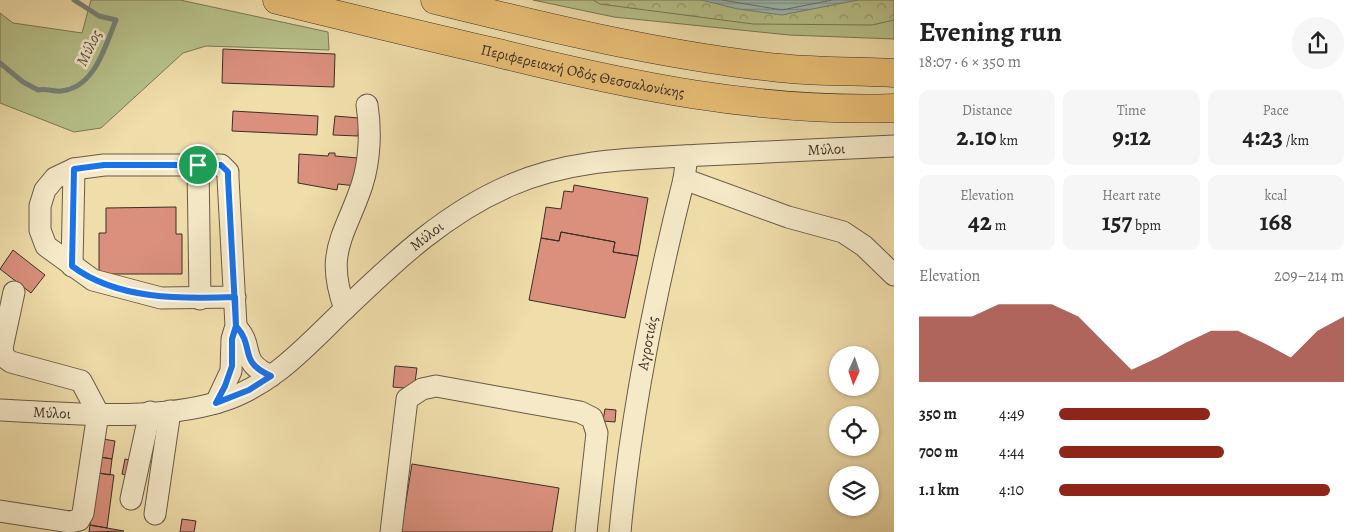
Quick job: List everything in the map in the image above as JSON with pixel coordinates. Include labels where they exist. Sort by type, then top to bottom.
[{"type":"highway","name":"Περιφερειακή Οδός Θεσσαλονίκης","points":[[277,0],[589,75],[670,92],[763,103],[868,109],[894,108]]},
{"type":"highway","points":[[435,0],[534,24],[684,55],[782,68],[894,72]]},
{"type":"street","points":[[345,309],[336,281],[336,257],[364,178],[369,138],[366,105]]},
{"type":"street","name":"Μύλοι","points":[[0,410],[98,420],[216,403],[249,390],[271,376],[306,347],[422,239],[456,213],[512,184],[583,163],[628,158],[894,146]]},
{"type":"street","name":"Αγροτιάς","points":[[621,529],[638,398],[654,314],[684,179],[687,156]]},
{"type":"street","points":[[216,403],[231,371],[232,339],[236,326],[235,297],[228,172],[221,165],[104,165],[74,169],[50,183],[41,199],[39,217],[44,242],[72,266],[93,280],[153,296],[235,297]]},
{"type":"street","points":[[198,165],[200,298]]},
{"type":"street","points":[[72,266],[74,169]]},
{"type":"street","points":[[684,179],[788,217],[843,232],[864,246],[894,275]]},
{"type":"street","points":[[0,512],[70,522],[79,520],[83,512],[98,420],[79,380],[11,362],[4,356],[2,348],[14,292]]},
{"type":"street","points":[[236,326],[244,336],[251,364],[271,376]]},
{"type":"street","points":[[391,532],[408,399],[422,389],[436,386],[580,412],[592,418],[597,433],[586,526],[621,529]]},
{"type":"street","points":[[131,499],[160,412]]},
{"type":"street","points":[[155,514],[160,412]]},
{"type":"street","points":[[0,423],[98,420]]},
{"type":"green space","points":[[91,0],[180,0],[328,32],[329,50],[206,46],[183,53],[101,128],[74,132],[0,103],[0,13],[13,23],[82,33]]},
{"type":"green space","points":[[533,0],[894,0],[894,39],[789,35],[614,17]]},
{"type":"green space","points":[[593,0],[894,0],[894,20],[872,25],[753,24],[600,4]]},
{"type":"water","points":[[701,0],[858,0],[782,15],[738,9]]},
{"type":"building","points":[[223,49],[335,54],[334,87],[222,83]]},
{"type":"building","points":[[233,111],[318,116],[317,135],[232,131]]},
{"type":"building","points":[[335,116],[359,118],[358,136],[333,135]]},
{"type":"building","points":[[329,153],[335,153],[335,156],[358,158],[356,186],[338,184],[337,190],[298,183],[299,154],[328,156]]},
{"type":"building","points":[[574,185],[648,198],[638,256],[613,252],[615,242],[561,232],[559,241],[541,238],[546,207],[561,209],[564,191],[573,192]]},
{"type":"building","points":[[176,207],[176,234],[182,234],[182,274],[99,274],[99,233],[106,233],[106,208]]},
{"type":"building","points":[[561,232],[615,242],[613,252],[638,256],[625,318],[529,300],[541,238],[559,241]]},
{"type":"building","points":[[13,250],[45,275],[31,293],[0,269]]},
{"type":"building","points":[[395,366],[417,368],[414,389],[393,387]]},
{"type":"building","points":[[605,409],[616,410],[615,422],[603,421]]},
{"type":"building","points":[[103,439],[115,441],[112,459],[100,457]]},
{"type":"building","points":[[100,457],[112,459],[110,475],[98,473]]},
{"type":"building","points":[[125,459],[137,462],[134,477],[122,474]]},
{"type":"building","points":[[412,464],[559,488],[552,532],[401,532]]},
{"type":"building","points":[[98,473],[114,475],[107,528],[90,525]]},
{"type":"building","points":[[182,519],[196,521],[194,532],[180,532]]},
{"type":"building","points":[[90,525],[124,531],[89,532]]},
{"type":"waterway","name":"Μύλος","points":[[0,63],[23,82],[38,90],[61,91],[73,88],[82,82],[97,64],[116,20],[99,16],[74,0]]},
{"type":"route","points":[[198,165],[104,165],[85,166],[74,169],[72,266],[93,280],[161,298],[183,299],[235,297],[236,326],[232,339],[232,366],[225,386],[216,403],[249,390],[271,376],[251,364],[244,336],[236,326],[228,178],[228,172],[221,165],[198,165]]}]
